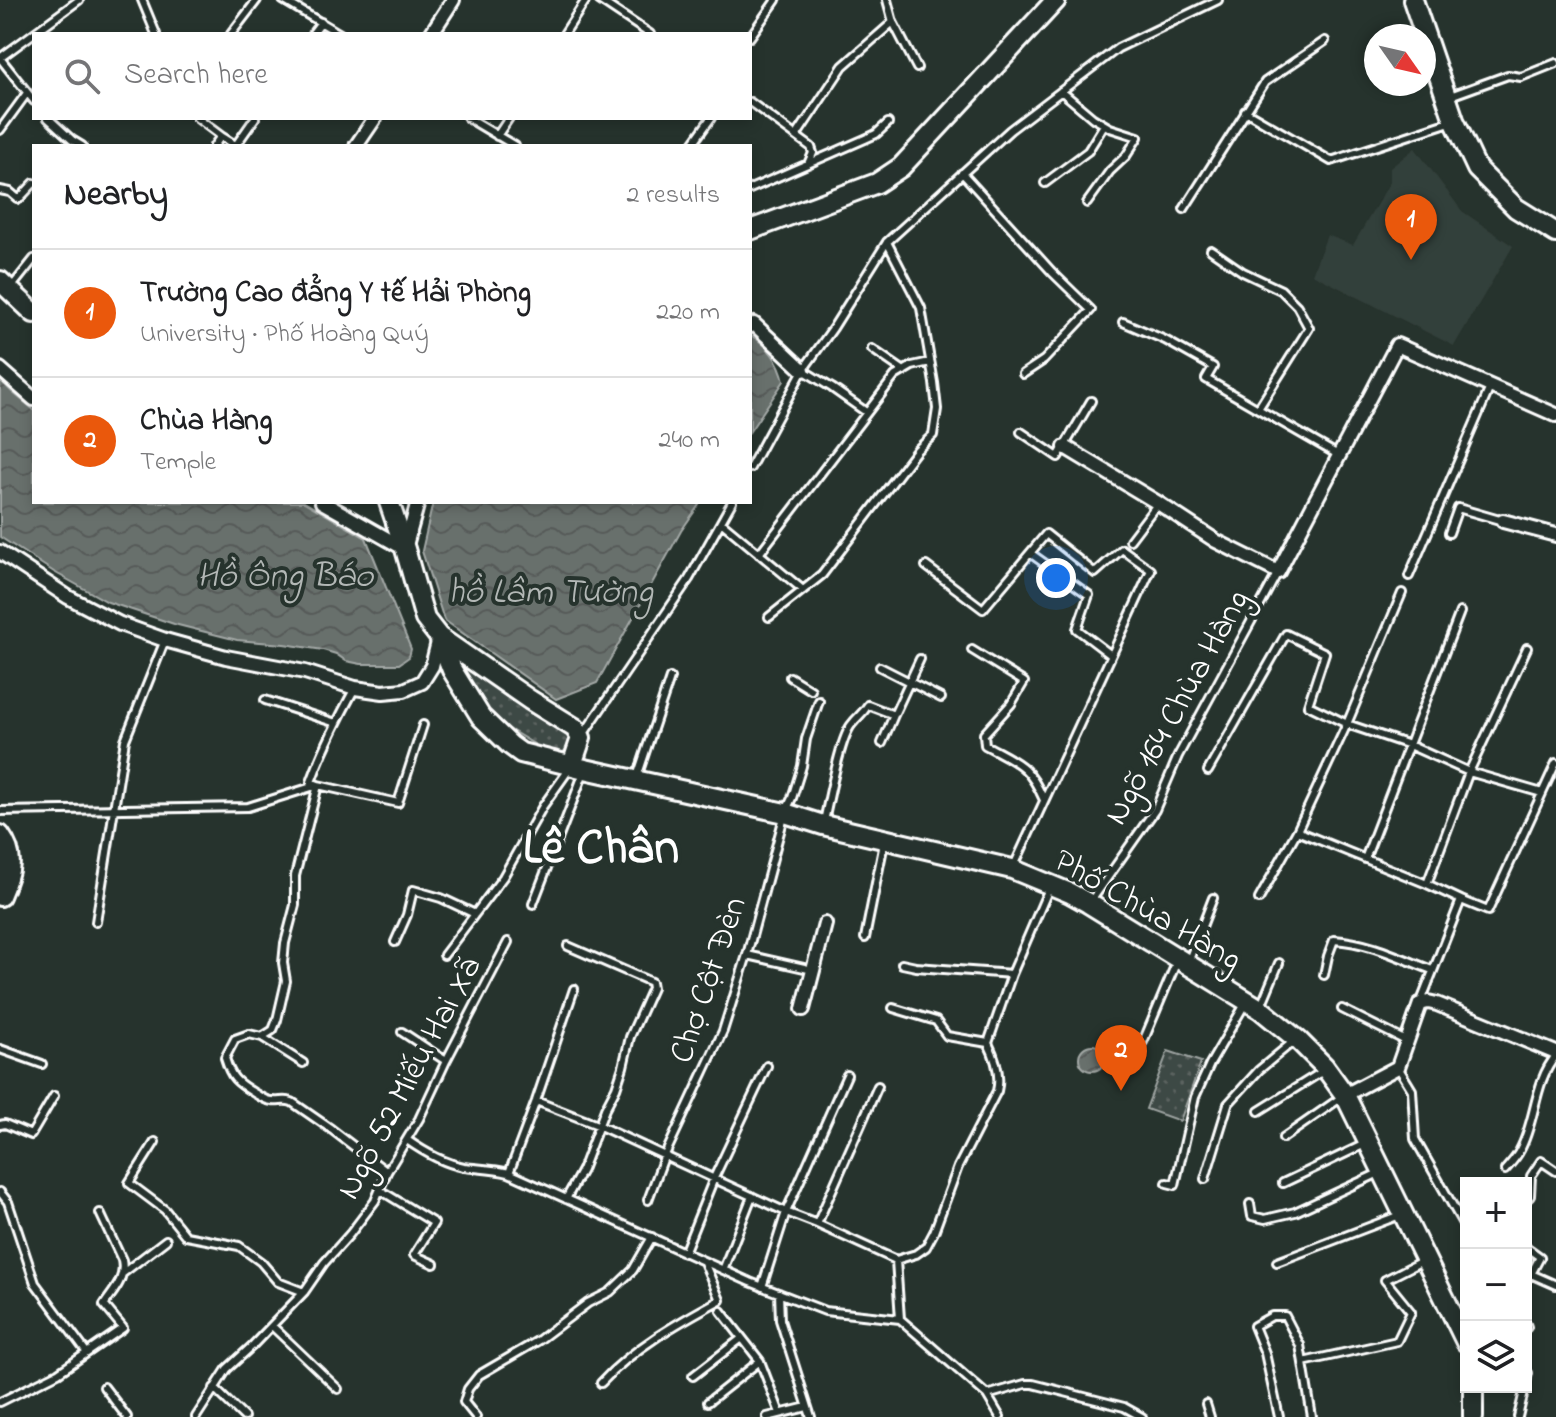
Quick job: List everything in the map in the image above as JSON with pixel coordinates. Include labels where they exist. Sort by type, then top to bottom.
[{"type":"street","points":[[432,32],[453,0]]},
{"type":"street","points":[[752,229],[877,183],[901,167],[1056,0]]},
{"type":"street","points":[[1413,0],[1445,97],[1477,169],[1516,208],[1556,233]]},
{"type":"street","points":[[357,144],[374,120]]},
{"type":"street","points":[[5,286],[32,311]]},
{"type":"street","points":[[752,325],[803,370]]},
{"type":"street","points":[[1065,447],[1216,541],[1278,572],[1397,345],[1556,415]]},
{"type":"street","points":[[0,369],[32,397]]},
{"type":"street","points":[[326,504],[405,549],[417,504]]},
{"type":"street","name":"Phố Chùa Hàng","points":[[390,504],[425,619],[439,637],[452,670],[481,717],[521,753],[1012,869],[1088,903],[1253,1005],[1296,1038],[1345,1095],[1460,1330]]},
{"type":"street","points":[[1503,521],[1556,535]]},
{"type":"street","points":[[0,552],[68,597],[120,624],[226,657],[305,672],[355,688],[383,692],[404,690],[422,682],[432,666],[439,637]]},
{"type":"street","name":"Phố Chùa Hàng","points":[[439,637],[575,728],[581,738]]},
{"type":"street","points":[[578,767],[581,738]]},
{"type":"street","points":[[0,835],[9,848],[9,876],[0,896]]},
{"type":"street","points":[[803,1009],[825,924]]},
{"type":"street","points":[[1345,1095],[1398,1067],[1420,1004],[1428,1002],[1556,1054]]},
{"type":"street","points":[[1473,1393],[1473,1417]]},
{"type":"lane","points":[[35,32],[79,0]]},
{"type":"lane","points":[[142,0],[155,32]]},
{"type":"lane","points":[[233,32],[257,0]]},
{"type":"lane","points":[[283,0],[337,32]]},
{"type":"lane","points":[[565,32],[586,0]]},
{"type":"lane","points":[[599,0],[647,32]]},
{"type":"lane","points":[[752,34],[776,0]]},
{"type":"lane","points":[[887,0],[893,22],[917,68]]},
{"type":"lane","points":[[752,464],[803,370],[887,242],[1010,130],[1118,48],[1215,0]]},
{"type":"lane","points":[[314,32],[321,22]]},
{"type":"lane","points":[[797,135],[843,66],[893,22]]},
{"type":"lane","points":[[32,35],[0,58],[32,99]]},
{"type":"lane","points":[[1184,209],[1265,82],[1325,41]]},
{"type":"lane","points":[[1445,97],[1508,75],[1521,77],[1556,63]]},
{"type":"lane","points":[[1061,91],[1104,125],[1138,137],[1087,203]]},
{"type":"lane","points":[[0,130],[27,93]]},
{"type":"lane","points":[[752,103],[813,150],[808,164]]},
{"type":"lane","points":[[1245,111],[1331,161],[1454,120]]},
{"type":"lane","points":[[50,120],[79,144]]},
{"type":"lane","points":[[200,120],[233,144]]},
{"type":"lane","points":[[237,144],[254,120]]},
{"type":"lane","points":[[471,120],[511,144]]},
{"type":"lane","points":[[497,136],[508,120]]},
{"type":"lane","points":[[692,144],[710,120]]},
{"type":"lane","points":[[752,188],[876,134],[888,123]]},
{"type":"lane","points":[[1045,183],[1088,151],[1104,125]]},
{"type":"lane","points":[[215,144],[221,136]]},
{"type":"lane","points":[[68,144],[72,140]]},
{"type":"lane","points":[[962,173],[1091,310],[1044,360],[1023,374]]},
{"type":"lane","points":[[0,190],[10,192],[19,199],[32,185]]},
{"type":"lane","points":[[769,617],[822,575],[917,450],[933,435],[937,409],[921,308],[887,242]]},
{"type":"lane","points":[[1211,250],[1243,272],[1281,290],[1297,306],[1309,328],[1258,409]]},
{"type":"lane","points":[[5,286],[32,261]]},
{"type":"lane","points":[[1123,322],[1165,340],[1213,367],[1206,379],[1340,456]]},
{"type":"lane","points":[[872,349],[904,371]]},
{"type":"lane","points":[[759,554],[895,376],[912,366],[930,362]]},
{"type":"lane","points":[[803,370],[866,412]]},
{"type":"lane","points":[[1409,576],[1491,385]]},
{"type":"lane","points":[[1021,432],[1058,457],[1091,401]]},
{"type":"lane","points":[[1130,540],[1158,503]]},
{"type":"lane","points":[[581,738],[689,579],[731,504]]},
{"type":"lane","points":[[1449,533],[1458,508],[1503,521]]},
{"type":"lane","points":[[721,522],[803,590]]},
{"type":"lane","points":[[926,566],[983,609],[1046,534],[1095,573],[1122,549],[1151,570],[1012,869]]},
{"type":"lane","points":[[1030,553],[1089,595],[1077,629],[1111,655]]},
{"type":"lane","name":"Ngõ 164 Chùa Hàng","points":[[1088,903],[1155,810],[1178,756],[1278,572]]},
{"type":"lane","points":[[1259,899],[1297,831],[1347,724],[1402,593]]},
{"type":"lane","points":[[1365,859],[1460,612]]},
{"type":"lane","points":[[1208,771],[1286,634],[1325,653],[1308,705],[1347,724],[1409,745],[1469,772],[1542,793]]},
{"type":"lane","points":[[96,922],[125,740],[165,640]]},
{"type":"lane","points":[[1427,884],[1469,772],[1527,648]]},
{"type":"lane","points":[[972,650],[1024,682],[1011,704],[984,734],[985,745],[1022,765],[1035,779],[1044,800]]},
{"type":"lane","points":[[882,743],[920,659]]},
{"type":"lane","points":[[880,667],[941,698]]},
{"type":"lane","points":[[790,677],[811,690]]},
{"type":"lane","points":[[636,781],[670,678]]},
{"type":"lane","points":[[355,688],[311,782],[398,803],[423,725]]},
{"type":"lane","points":[[265,700],[336,723]]},
{"type":"lane","name":"Chợ Cột Đèn","points":[[648,1200],[664,1157],[723,1031],[819,701]]},
{"type":"lane","points":[[823,825],[837,764],[852,724],[868,705],[894,715]]},
{"type":"lane","points":[[1297,831],[1488,911],[1556,763]]},
{"type":"lane","points":[[533,904],[578,767]]},
{"type":"lane","points":[[444,955],[503,877],[543,806],[578,767]]},
{"type":"lane","points":[[0,811],[248,807],[318,785]]},
{"type":"lane","points":[[262,1037],[273,1030],[286,981],[283,963],[295,905],[295,876],[318,785]]},
{"type":"lane","points":[[865,938],[885,838]]},
{"type":"lane","points":[[536,1101],[600,1126],[896,1260],[916,1254],[926,1247],[934,1232],[958,1167],[997,1091],[999,1081],[988,1043],[1012,974],[1050,886]]},
{"type":"lane","points":[[395,942],[407,915],[413,890],[441,898],[475,914]]},
{"type":"lane","points":[[1143,1042],[1213,898]]},
{"type":"lane","points":[[1420,1004],[1461,900]]},
{"type":"lane","points":[[1324,975],[1334,940],[1364,945],[1432,970]]},
{"type":"lane","name":"Ngõ 52 Miếu Hai Xã","points":[[196,1417],[227,1369],[304,1292],[369,1209],[419,1119],[508,942]]},
{"type":"lane","points":[[566,1199],[582,1170],[620,1077],[630,1037],[652,988],[651,982],[568,946]]},
{"type":"lane","points":[[747,955],[813,970]]},
{"type":"lane","points":[[1167,1183],[1175,1185],[1195,1097],[1210,1064],[1279,963]]},
{"type":"lane","points":[[902,964],[1012,974]]},
{"type":"lane","points":[[509,1173],[574,989]]},
{"type":"lane","points":[[893,1008],[936,1021],[947,1036],[988,1043]]},
{"type":"lane","points":[[1342,1009],[1408,1042]]},
{"type":"lane","points":[[402,1032],[446,1061]]},
{"type":"lane","points":[[303,1063],[262,1037],[249,1034],[235,1039],[225,1058],[237,1083],[264,1099],[292,1102],[387,1172]]},
{"type":"lane","points":[[1205,1179],[1228,1104],[1259,1070],[1296,1038]]},
{"type":"lane","points":[[0,1049],[42,1064]]},
{"type":"lane","points":[[1505,1170],[1520,1151],[1541,1085],[1556,1054]]},
{"type":"lane","points":[[684,1253],[714,1178],[767,1066]]},
{"type":"lane","points":[[1398,1067],[1412,1090],[1415,1139],[1460,1218]]},
{"type":"lane","points":[[1259,1111],[1326,1070]]},
{"type":"lane","points":[[762,1287],[786,1212],[847,1075]]},
{"type":"lane","points":[[817,1224],[878,1086]]},
{"type":"lane","points":[[1283,1138],[1345,1095]]},
{"type":"lane","points":[[0,1125],[5,1124],[31,1135],[54,1096]]},
{"type":"lane","points":[[407,1140],[427,1154],[462,1167],[509,1173],[704,1262],[825,1311],[900,1319],[987,1395],[1000,1417]]},
{"type":"lane","points":[[155,1142],[129,1183],[165,1210],[186,1236],[239,1246],[261,1262],[278,1282],[304,1292]]},
{"type":"lane","points":[[1283,1183],[1368,1142]]},
{"type":"lane","points":[[1531,1177],[1541,1161],[1556,1171]]},
{"type":"lane","points":[[1250,1204],[1252,1216],[1265,1219],[1295,1212],[1383,1172]]},
{"type":"lane","points":[[380,1190],[434,1223],[414,1255],[434,1264]]},
{"type":"lane","points":[[0,1192],[8,1202],[35,1283],[87,1353]]},
{"type":"lane","points":[[723,1270],[752,1196]]},
{"type":"lane","points":[[0,1402],[58,1373],[123,1328],[104,1305],[123,1278],[123,1273],[122,1260],[100,1213]]},
{"type":"lane","points":[[1277,1262],[1403,1214]]},
{"type":"lane","points":[[476,1417],[464,1402],[468,1389],[479,1375],[539,1340],[588,1303],[610,1292],[633,1270],[652,1237]]},
{"type":"lane","points":[[123,1273],[166,1240]]},
{"type":"lane","points":[[1532,1251],[1540,1257],[1532,1270]]},
{"type":"lane","points":[[1303,1362],[1397,1341],[1411,1312],[1385,1280],[1426,1259]]},
{"type":"lane","points":[[896,1260],[900,1319]]},
{"type":"lane","points":[[601,1383],[657,1337],[720,1300],[704,1262]]},
{"type":"lane","points":[[1532,1277],[1556,1285]]},
{"type":"lane","points":[[779,1293],[780,1320],[811,1417]]},
{"type":"lane","points":[[721,1311],[760,1361],[780,1413]]},
{"type":"lane","points":[[1279,1417],[1265,1353],[1254,1326],[1272,1316],[1285,1316],[1300,1345],[1312,1417]]},
{"type":"lane","points":[[272,1326],[338,1389]]},
{"type":"lane","points":[[693,1376],[742,1338]]},
{"type":"lane","points":[[708,1402],[760,1361]]},
{"type":"lane","points":[[987,1395],[1033,1384],[1124,1407],[1142,1417]]},
{"type":"lane","points":[[104,1387],[127,1417]]},
{"type":"lane","points":[[214,1388],[244,1417]]},
{"type":"lane","points":[[1518,1417],[1523,1393]]},
{"type":"lane","points":[[1206,1404],[1210,1417]]},
{"type":"lane","points":[[767,1417],[807,1407]]},
{"type":"shaded area","points":[[1415,148],[1462,211],[1513,246],[1454,346],[1312,274],[1327,235],[1353,245],[1390,182],[1390,168]]},
{"type":"shaded area","points":[[468,661],[505,696],[564,728],[570,742],[563,753],[549,753],[494,720],[478,699],[460,664]]},
{"type":"shaded area","points":[[1168,1051],[1201,1062],[1180,1121],[1146,1109]]},
{"type":"water","points":[[752,336],[772,355],[784,381],[752,428]]},
{"type":"water","name":"Hồ Ông Báo","points":[[0,380],[32,408],[32,504],[307,504],[366,538],[411,649],[409,657],[399,664],[361,664],[323,650],[237,640],[174,624],[108,602],[0,537]]},
{"type":"water","name":"hồ Lâm Tường","points":[[433,504],[700,504],[681,531],[597,683],[556,699],[444,620],[422,551]]},
{"type":"water","points":[[1092,1045],[1101,1049],[1105,1058],[1101,1067],[1092,1071],[1083,1067],[1079,1058],[1083,1049]]},
{"type":"place","name":"Trường Cao đẳng Y tế Hải Phòng","points":[[1411,260]]},
{"type":"place","name":"Chùa Hàng","points":[[1121,1091]]},
{"type":"district","name":"Lê Chân","points":[[601,844]]}]
